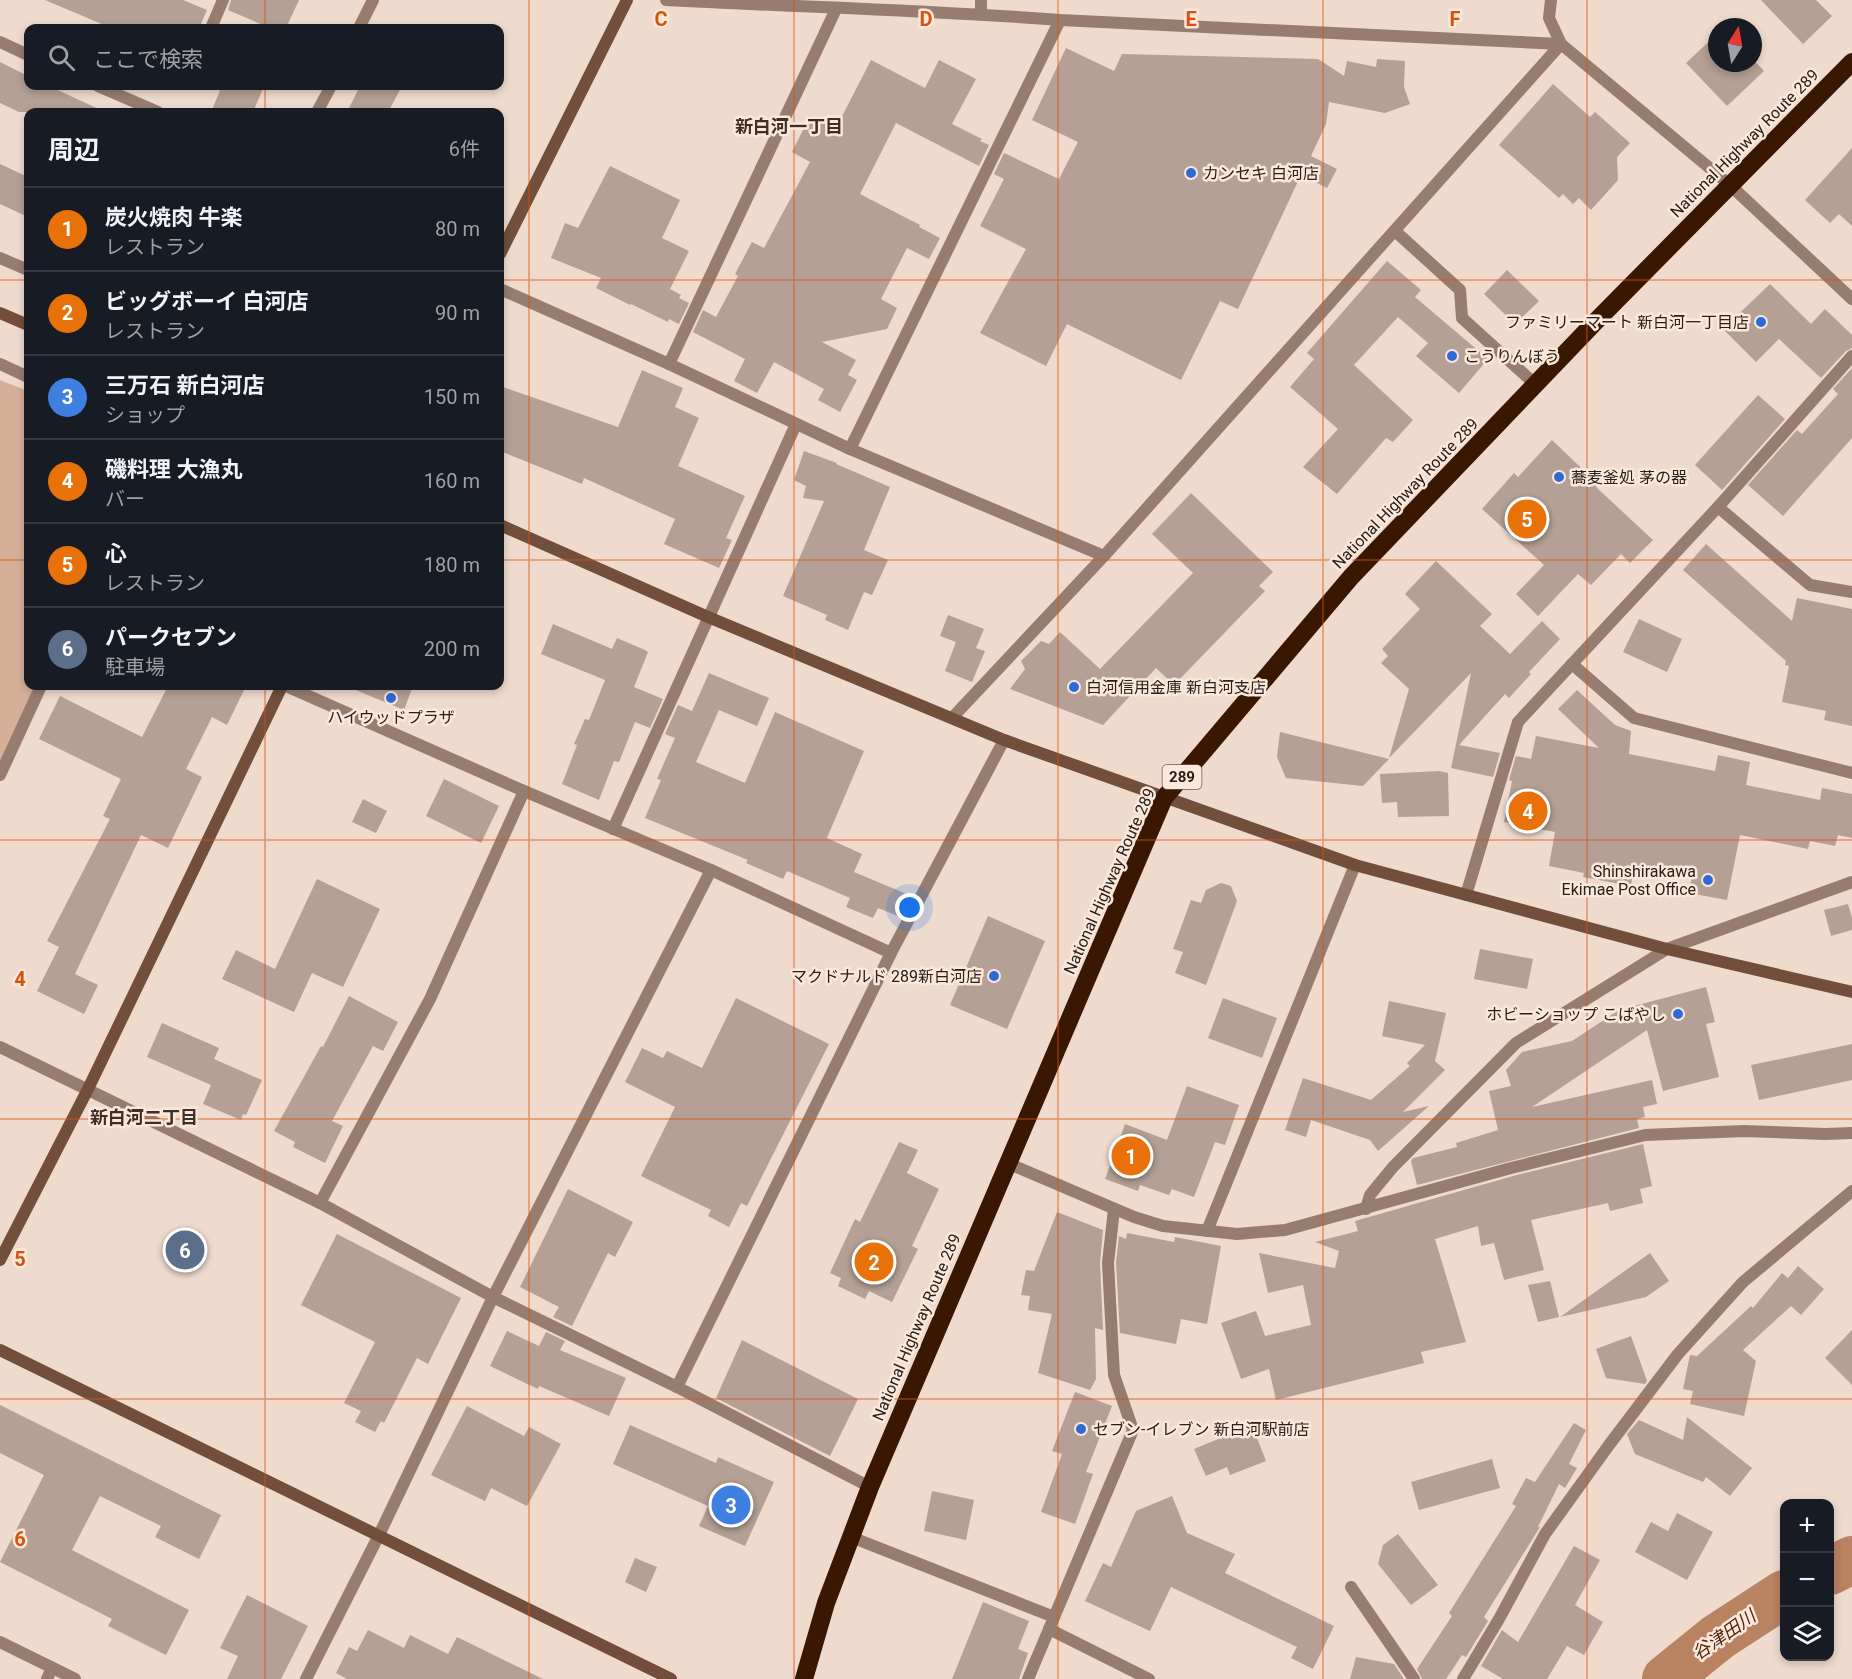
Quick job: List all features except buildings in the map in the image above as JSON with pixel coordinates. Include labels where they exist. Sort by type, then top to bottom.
[{"type":"highway","name":"National Highway Route 289","points":[[804,1679],[826,1603],[870,1487],[1164,798],[1351,577],[1852,62]]},
{"type":"street","points":[[213,24],[223,0]]},
{"type":"street","points":[[361,24],[373,0]]},
{"type":"street","points":[[504,246],[627,0]]},
{"type":"street","points":[[666,0],[1561,44]]},
{"type":"street","points":[[981,0],[981,14]]},
{"type":"street","points":[[1551,0],[1549,18],[1561,44],[1730,185],[1852,299]]},
{"type":"street","points":[[669,364],[836,9]]},
{"type":"street","points":[[850,449],[1060,20]]},
{"type":"street","points":[[0,42],[24,53]]},
{"type":"street","points":[[952,718],[1104,556],[1561,44]]},
{"type":"street","points":[[107,90],[149,108]]},
{"type":"street","points":[[319,108],[329,90]]},
{"type":"street","points":[[1395,231],[1460,290],[1462,318],[1536,385]]},
{"type":"street","points":[[0,258],[24,268]]},
{"type":"street","points":[[504,291],[669,364],[850,449],[1104,556]]},
{"type":"street","points":[[0,313],[24,323]]},
{"type":"street","points":[[1466,895],[1518,722],[1718,507],[1852,356]]},
{"type":"street","points":[[0,364],[24,375]]},
{"type":"street","points":[[613,829],[796,424]]},
{"type":"street","points":[[1718,507],[1810,585],[1852,592]]},
{"type":"street","points":[[504,527],[708,617],[1004,740],[1355,864],[1668,949],[1852,992]]},
{"type":"street","points":[[1572,664],[1634,718],[1852,772]]},
{"type":"street","points":[[0,775],[39,690]]},
{"type":"street","points":[[0,1260],[88,1089],[282,690]]},
{"type":"street","points":[[293,690],[711,870],[891,953]]},
{"type":"street","points":[[677,1387],[891,953],[1004,740]]},
{"type":"street","points":[[320,1203],[430,999],[524,791]]},
{"type":"street","points":[[1207,1231],[1355,864]]},
{"type":"street","points":[[306,1679],[379,1535],[493,1297],[711,870]]},
{"type":"street","points":[[1366,1209],[1370,1195],[1393,1167],[1516,1043],[1668,949],[1852,882]]},
{"type":"street","points":[[0,1047],[320,1203],[493,1297],[677,1387],[870,1487]]},
{"type":"street","points":[[1007,1163],[1114,1209],[1163,1226],[1237,1234],[1285,1230],[1521,1165],[1645,1135],[1744,1131],[1825,1134],[1852,1132]]},
{"type":"street","points":[[1463,1679],[1499,1619],[1545,1534],[1678,1354],[1743,1281],[1852,1191]]},
{"type":"street","points":[[1028,1679],[1133,1430],[1114,1375],[1108,1263],[1114,1209]]},
{"type":"street","points":[[0,1350],[671,1679]]},
{"type":"street","points":[[851,1537],[1051,1623],[1149,1679]]},
{"type":"street","points":[[1351,1587],[1414,1679]]},
{"type":"street","points":[[0,1642],[50,1673],[75,1679]]},
{"type":"shaded area","points":[[0,380],[24,389],[24,690],[35,690],[0,765]]},
{"type":"waterway","name":"谷津田川","points":[[1834,1569],[1852,1560]]},
{"type":"waterway","name":"谷津田川","points":[[1666,1679],[1718,1637],[1780,1597]]},
{"type":"place","name":"カンセキ 白河店","points":[[1191,173]]},
{"type":"place","name":"ファミリーマート 新白河一丁目店","points":[[1761,322]]},
{"type":"place","name":"こうりんぼう","points":[[1452,356]]},
{"type":"place","name":"蕎麦釜処 茅の器","points":[[1559,477]]},
{"type":"place","name":"心","points":[[1527,519]]},
{"type":"place","name":"白河信用金庫 新白河支店","points":[[1074,687]]},
{"type":"place","name":"ハイウッドプラザ","points":[[391,698]]},
{"type":"place","name":"磯料理 大漁丸","points":[[1528,811]]},
{"type":"place","name":"Shinshirakawa Ekimae Post Office","points":[[1708,880]]},
{"type":"place","name":"マクドナルド 289新白河店","points":[[994,976]]},
{"type":"place","name":"ホビーショップ こばやし","points":[[1678,1014]]},
{"type":"place","name":"炭火焼肉 牛楽","points":[[1131,1156]]},
{"type":"place","name":"パークセブン","points":[[185,1250]]},
{"type":"place","name":"ビッグボーイ 白河店","points":[[874,1262]]},
{"type":"place","name":"セブン‐イレブン 新白河駅前店","points":[[1081,1429]]},
{"type":"place","name":"三万石 新白河店","points":[[731,1505]]},
{"type":"district","name":"新白河一丁目","points":[[789,127]]},
{"type":"district","name":"新白河二丁目","points":[[144,1118]]}]
